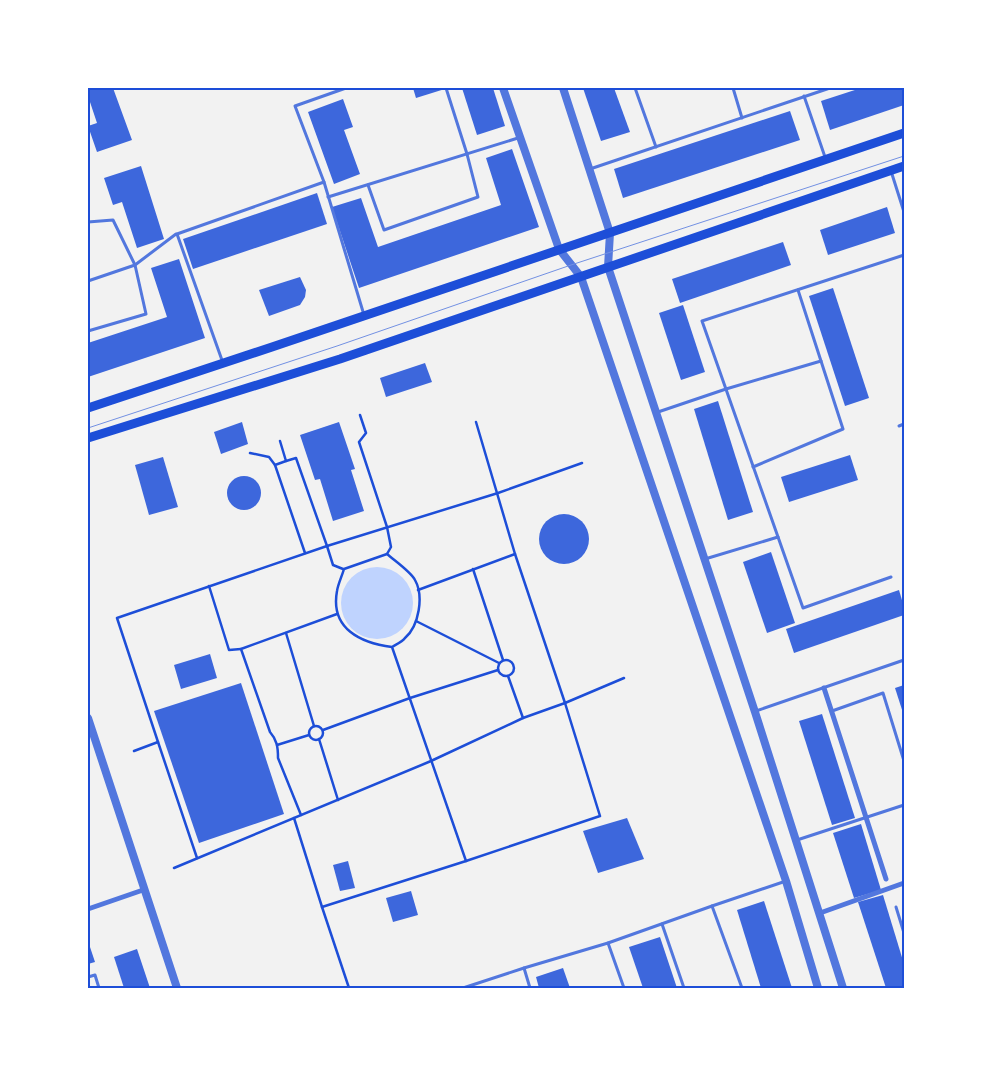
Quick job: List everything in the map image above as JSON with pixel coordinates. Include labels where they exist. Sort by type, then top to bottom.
[{"type":"main road","points":[[88,408],[904,133]]},
{"type":"main road","points":[[88,438],[340,359],[904,166]]},
{"type":"street","points":[[503,88],[559,250],[581,277],[786,881],[818,988]]},
{"type":"street","points":[[563,88],[610,233],[608,267],[755,712],[820,913],[842,988]]},
{"type":"street","points":[[824,688],[886,879]]},
{"type":"street","points":[[88,718],[143,890],[177,988]]},
{"type":"street","points":[[820,913],[904,883]]},
{"type":"street","points":[[88,909],[143,890]]},
{"type":"lane","points":[[346,88],[295,106],[324,182],[364,316]]},
{"type":"lane","points":[[368,185],[384,230],[478,198],[467,154],[446,88]]},
{"type":"lane","points":[[635,88],[656,147]]},
{"type":"lane","points":[[733,88],[742,118]]},
{"type":"lane","points":[[590,170],[830,88]]},
{"type":"lane","points":[[804,96],[826,160]]},
{"type":"lane","points":[[328,197],[519,137]]},
{"type":"lane","points":[[890,171],[904,212]]},
{"type":"lane","points":[[88,281],[135,265],[177,234],[324,182]]},
{"type":"lane","points":[[88,222],[113,220],[135,265],[146,314],[88,331]]},
{"type":"lane","points":[[177,234],[223,364]]},
{"type":"lane","points":[[892,577],[803,608],[702,322],[904,255]]},
{"type":"lane","points":[[753,467],[843,430],[798,290]]},
{"type":"lane","points":[[657,412],[821,361]]},
{"type":"lane","points":[[899,426],[904,424]]},
{"type":"lane","points":[[705,559],[778,537]]},
{"type":"lane","points":[[755,712],[904,660]]},
{"type":"lane","points":[[831,711],[883,693],[904,761]]},
{"type":"lane","points":[[796,840],[904,805]]},
{"type":"lane","points":[[463,988],[608,943],[786,881]]},
{"type":"lane","points":[[712,906],[742,988]]},
{"type":"lane","points":[[896,907],[904,933]]},
{"type":"lane","points":[[662,924],[684,988]]},
{"type":"lane","points":[[608,943],[624,988]]},
{"type":"lane","points":[[524,968],[530,988]]},
{"type":"lane","points":[[88,977],[95,975],[99,988]]},
{"type":"path","points":[[275,465],[296,458],[333,565],[344,569],[387,554],[391,547],[387,527],[359,442],[366,433],[360,415]]},
{"type":"path","points":[[322,906],[466,861],[600,816],[565,703],[515,554],[476,422]]},
{"type":"path","points":[[280,441],[286,461]]},
{"type":"path","points":[[250,453],[268,457],[275,465],[305,553]]},
{"type":"path","points":[[197,858],[117,618],[305,553],[498,493],[582,462]]},
{"type":"path","points":[[344,569],[336,593],[337,614],[349,633],[375,645],[392,647],[406,638],[416,620],[420,598],[415,579],[387,554]]},
{"type":"path","points":[[418,590],[515,554]]},
{"type":"path","points":[[473,569],[503,660]]},
{"type":"path","points":[[209,586],[229,650],[241,649],[337,614]]},
{"type":"path","points":[[416,620],[499,663]]},
{"type":"path","points":[[286,633],[314,726]]},
{"type":"path","points":[[392,647],[466,861]]},
{"type":"path","points":[[241,649],[270,732],[275,738],[278,758],[301,815]]},
{"type":"path","points":[[498,670],[499,663],[507,659],[513,663],[513,671],[508,676]]},
{"type":"path","points":[[498,670],[504,676],[508,676]]},
{"type":"path","points":[[323,730],[410,698],[498,670]]},
{"type":"path","points":[[508,676],[523,718]]},
{"type":"path","points":[[174,868],[431,761],[523,718],[565,703],[624,678]]},
{"type":"path","points":[[314,726],[321,727],[323,730]]},
{"type":"path","points":[[309,735],[311,728],[314,726]]},
{"type":"path","points":[[309,735],[313,739],[319,739],[323,736],[323,730]]},
{"type":"path","points":[[277,745],[309,735]]},
{"type":"path","points":[[319,739],[338,800]]},
{"type":"path","points":[[134,751],[158,742]]},
{"type":"path","points":[[294,818],[349,988]]},
{"type":"water","points":[[377,567],[397,573],[407,583],[413,603],[407,623],[397,633],[377,639],[357,633],[347,623],[341,603],[347,583],[357,573]]},
{"type":"building","points":[[88,88],[113,88],[132,140],[97,152],[88,126],[97,123],[88,96]]},
{"type":"building","points":[[413,88],[448,88],[416,98]]},
{"type":"building","points":[[462,88],[493,88],[505,126],[477,135]]},
{"type":"building","points":[[583,88],[614,88],[630,132],[601,141]]},
{"type":"building","points":[[861,88],[904,88],[904,105],[830,130],[821,101]]},
{"type":"building","points":[[343,99],[353,127],[344,130],[360,174],[334,184],[308,112]]},
{"type":"building","points":[[790,111],[800,140],[623,198],[614,169]]},
{"type":"building","points":[[512,149],[539,227],[359,288],[332,207],[361,198],[378,247],[501,205],[486,158]]},
{"type":"building","points":[[141,166],[164,239],[137,248],[122,202],[113,205],[104,178]]},
{"type":"building","points":[[317,193],[327,224],[193,269],[183,239]]},
{"type":"building","points":[[887,207],[895,233],[828,255],[820,230]]},
{"type":"building","points":[[783,242],[791,265],[680,303],[672,279]]},
{"type":"building","points":[[179,259],[205,338],[88,377],[88,343],[167,317],[151,268]]},
{"type":"building","points":[[300,277],[306,290],[305,297],[300,305],[269,316],[259,290]]},
{"type":"building","points":[[833,288],[869,398],[845,406],[809,296]]},
{"type":"building","points":[[683,305],[705,372],[681,380],[659,313]]},
{"type":"building","points":[[425,363],[432,382],[386,397],[380,378]]},
{"type":"building","points":[[718,401],[753,512],[728,520],[694,409]]},
{"type":"building","points":[[242,422],[248,444],[221,454],[214,432]]},
{"type":"building","points":[[339,422],[355,469],[351,470],[364,511],[333,521],[320,479],[315,480],[300,435]]},
{"type":"building","points":[[850,455],[858,480],[789,502],[781,477]]},
{"type":"building","points":[[163,457],[178,507],[149,515],[135,465]]},
{"type":"building","points":[[244,476],[256,481],[261,493],[256,505],[244,510],[232,505],[227,493],[232,481]]},
{"type":"building","points":[[564,514],[574,516],[582,521],[587,529],[589,539],[587,549],[582,557],[574,562],[564,564],[554,562],[546,557],[541,549],[539,539],[541,529],[546,521],[554,516]]},
{"type":"building","points":[[771,552],[795,623],[767,633],[743,562]]},
{"type":"building","points":[[899,590],[904,607],[904,615],[794,653],[786,629]]},
{"type":"building","points":[[210,654],[217,678],[181,689],[174,665]]},
{"type":"building","points":[[241,683],[284,814],[199,843],[154,711]]},
{"type":"building","points":[[904,685],[904,716],[895,688]]},
{"type":"building","points":[[822,714],[855,818],[832,825],[799,721]]},
{"type":"building","points":[[627,818],[644,859],[598,873],[583,831]]},
{"type":"building","points":[[861,824],[881,890],[854,898],[833,833]]},
{"type":"building","points":[[348,861],[355,888],[340,891],[333,865]]},
{"type":"building","points":[[411,891],[418,915],[393,922],[386,898]]},
{"type":"building","points":[[883,895],[904,964],[904,988],[886,988],[858,902]]},
{"type":"building","points":[[764,901],[792,988],[761,988],[737,910]]},
{"type":"building","points":[[660,937],[677,988],[643,988],[629,947]]},
{"type":"building","points":[[88,941],[95,962],[88,964]]},
{"type":"building","points":[[137,949],[150,988],[124,988],[114,957]]},
{"type":"building","points":[[563,968],[570,988],[539,988],[536,977]]},
{"type":"tram line","points":[[88,428],[337,346],[571,265],[904,156]]}]
